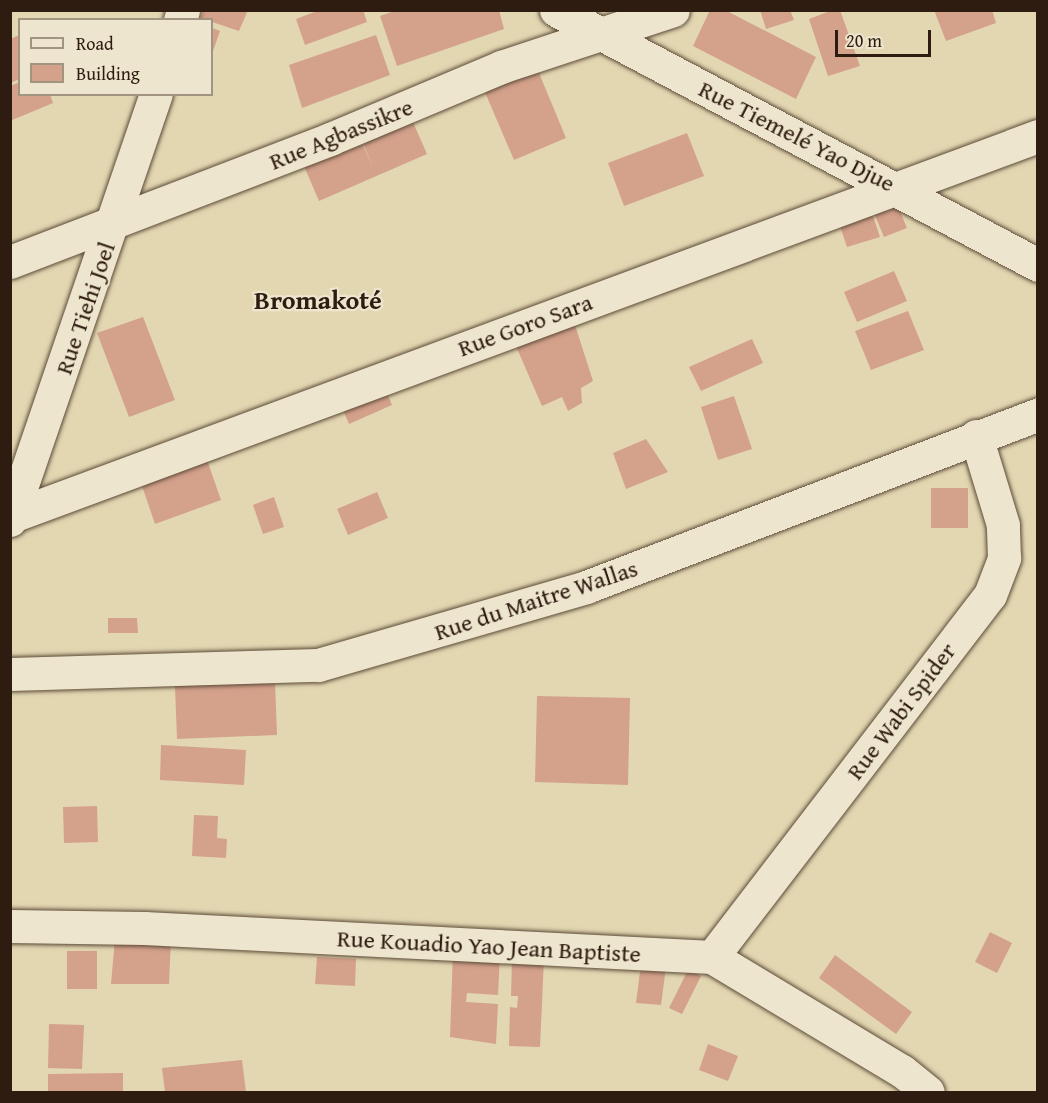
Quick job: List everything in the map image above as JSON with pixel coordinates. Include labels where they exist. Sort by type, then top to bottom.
[{"type":"street","name":"Rue Tiemelé Yao Djue","points":[[556,10],[602,37],[897,186],[1038,265]]},
{"type":"street","name":"Rue Agbassikre","points":[[10,262],[115,224],[501,67],[602,37],[673,10]]},
{"type":"street","name":"Rue Tiehi Joel","points":[[11,518],[115,224],[155,96]]},
{"type":"street","name":"Rue Goro Sara","points":[[11,518],[897,186],[1038,136]]},
{"type":"street","name":"Rue du Maitre Wallas","points":[[10,674],[318,666],[586,587],[1038,414]]},
{"type":"street","name":"Rue Wabi Spider","points":[[712,957],[990,595],[1004,558],[1003,525],[976,436]]},
{"type":"street","name":"Rue Kouadio Yao Jean Baptiste","points":[[10,926],[144,928],[712,957],[899,1082],[928,1092]]},
{"type":"building","points":[[204,10],[248,10],[239,31],[213,22],[213,18],[200,18]]},
{"type":"building","points":[[320,10],[363,10],[367,22],[305,45],[296,19]]},
{"type":"building","points":[[397,10],[499,10],[504,29],[397,66],[380,16]]},
{"type":"building","points":[[710,10],[725,10],[816,57],[796,99],[693,46]]},
{"type":"building","points":[[760,10],[790,10],[794,20],[766,29]]},
{"type":"building","points":[[833,10],[840,10],[860,66],[828,76],[809,19]]},
{"type":"building","points":[[934,10],[992,10],[996,23],[946,41]]},
{"type":"building","points":[[213,28],[220,31],[213,51]]},
{"type":"building","points":[[376,35],[390,75],[302,108],[289,65]]},
{"type":"building","points":[[18,36],[18,80],[10,83],[10,39]]},
{"type":"building","points":[[534,61],[566,138],[514,160],[481,83]]},
{"type":"building","points":[[18,83],[18,96],[51,96],[53,103],[10,121],[10,86]]},
{"type":"building","points":[[412,120],[427,154],[319,201],[304,166],[361,141],[373,167],[362,141]]},
{"type":"building","points":[[687,133],[704,176],[624,206],[608,163]]},
{"type":"building","points":[[897,204],[907,228],[884,237],[874,213]]},
{"type":"building","points":[[871,210],[880,237],[847,247],[838,220]]},
{"type":"building","points":[[894,271],[907,301],[857,322],[844,292]]},
{"type":"building","points":[[908,311],[924,350],[871,370],[855,331]]},
{"type":"building","points":[[143,317],[175,400],[129,417],[97,333]]},
{"type":"building","points":[[574,322],[593,381],[581,388],[582,403],[568,411],[562,397],[542,406],[515,344]]},
{"type":"building","points":[[752,339],[763,363],[701,391],[689,367]]},
{"type":"building","points":[[384,386],[392,405],[349,424],[341,405]]},
{"type":"building","points":[[734,396],[752,449],[718,460],[701,407]]},
{"type":"building","points":[[646,439],[668,472],[626,489],[613,453]]},
{"type":"building","points":[[206,457],[221,500],[155,524],[140,480]]},
{"type":"building","points":[[931,488],[968,488],[968,528],[931,528]]},
{"type":"building","points":[[377,492],[388,518],[348,535],[337,509]]},
{"type":"building","points":[[274,497],[284,527],[263,534],[253,505]]},
{"type":"building","points":[[108,618],[137,618],[138,633],[108,633]]},
{"type":"building","points":[[275,682],[277,735],[177,739],[175,686]]},
{"type":"building","points":[[537,696],[630,698],[628,785],[535,782]]},
{"type":"building","points":[[161,745],[246,750],[244,785],[160,780]]},
{"type":"building","points":[[97,806],[98,842],[64,843],[63,807]]},
{"type":"building","points":[[194,815],[218,816],[217,838],[227,839],[226,858],[192,856]]},
{"type":"building","points":[[990,932],[1012,943],[997,973],[975,962]]},
{"type":"building","points":[[171,938],[169,984],[111,984],[115,939]]},
{"type":"building","points":[[453,950],[500,955],[498,995],[467,993],[466,1002],[498,1004],[496,1044],[450,1037]]},
{"type":"building","points":[[67,951],[97,951],[97,989],[67,989]]},
{"type":"building","points":[[835,955],[912,1012],[896,1034],[819,978]]},
{"type":"building","points":[[317,957],[356,959],[355,986],[315,984]]},
{"type":"building","points":[[512,957],[544,959],[540,1047],[509,1046],[510,1007],[517,1008],[518,996],[511,996]]},
{"type":"building","points":[[641,964],[666,967],[661,1005],[636,1003]]},
{"type":"building","points":[[688,970],[701,976],[682,1014],[669,1008]]},
{"type":"building","points":[[49,1024],[84,1025],[82,1069],[48,1068]]},
{"type":"building","points":[[708,1044],[738,1056],[728,1081],[699,1070]]},
{"type":"building","points":[[242,1060],[246,1092],[165,1092],[162,1068]]},
{"type":"building","points":[[123,1073],[123,1092],[48,1092],[48,1074]]},
{"type":"district","name":"Bromakoté","points":[[318,300]]}]
